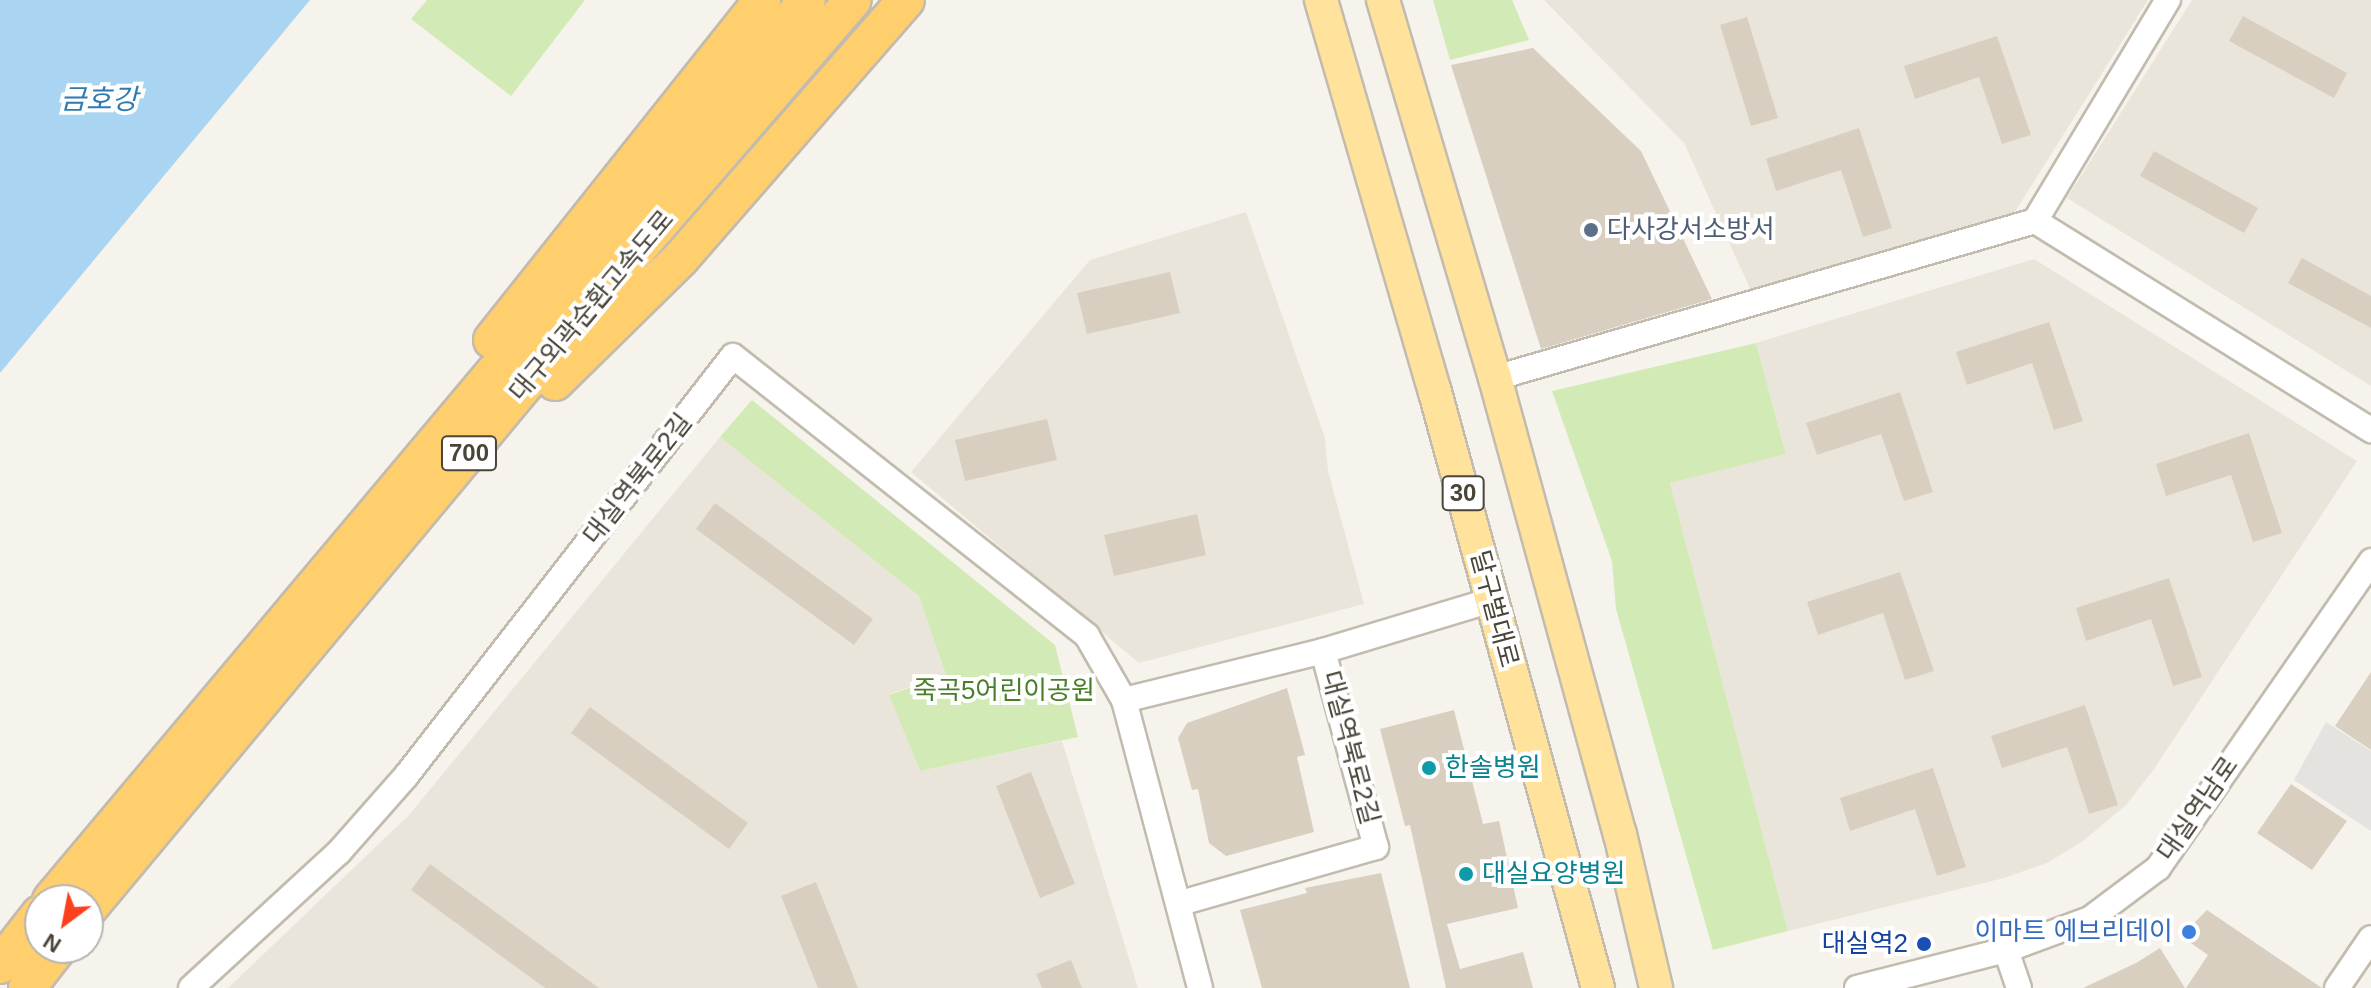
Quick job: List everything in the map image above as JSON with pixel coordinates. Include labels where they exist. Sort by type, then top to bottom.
[{"type":"highway","points":[[326,572],[533,286],[762,0]]},
{"type":"highway","name":"대구외곽순환고속도로","points":[[64,884],[807,0]]},
{"type":"highway","name":"대구외곽순환고속도로","points":[[104,890],[853,0]]},
{"type":"highway","points":[[434,495],[681,258],[906,0]]},
{"type":"highway","points":[[0,965],[24,934]]},
{"type":"highway","points":[[27,988],[46,964]]},
{"type":"main road","name":"달구벌대로","points":[[1321,0],[1492,600],[1598,988]]},
{"type":"main road","name":"30","points":[[1383,0],[1495,378],[1620,834],[1656,988]]},
{"type":"street","points":[[1495,378],[2035,221],[2168,0]]},
{"type":"street","points":[[2035,221],[2371,430]]},
{"type":"street","name":"대실역북로2길","points":[[191,988],[339,852],[406,776],[733,356],[1087,636],[1124,700],[1181,903],[1200,988]]},
{"type":"street","name":"대실역남로","points":[[1857,988],[2006,950],[2090,919],[2158,868],[2371,561]]},
{"type":"street","points":[[1323,651],[1492,600]]},
{"type":"street","name":"대실역북로2길","points":[[1124,700],[1323,651],[1376,847],[1181,903]]},
{"type":"street","points":[[2337,988],[2371,938]]},
{"type":"street","points":[[2006,950],[2019,988]]},
{"type":"shaded area","points":[[1544,0],[2148,0],[2013,215],[1752,293],[1684,143]]},
{"type":"shaded area","points":[[2192,0],[2371,0],[2371,386],[2067,198]]},
{"type":"shaded area","points":[[1246,212],[1325,438],[1328,471],[1364,604],[1139,663],[911,472],[1090,260]]},
{"type":"shaded area","points":[[2034,259],[2357,461],[2154,769],[2126,805],[2083,841],[2047,863],[2004,878],[1788,931],[1670,483],[1786,453],[1756,343]]},
{"type":"shaded area","points":[[720,437],[919,596],[946,675],[889,694],[920,771],[1062,741],[1138,988],[228,988],[409,815]]},
{"type":"shaded area","points":[[2326,722],[2371,751],[2371,831],[2294,780]]},
{"type":"green space","points":[[427,0],[585,0],[511,96],[411,19]]},
{"type":"green space","points":[[1433,0],[1512,0],[1529,40],[1450,60]]},
{"type":"green space","points":[[1756,343],[1786,454],[1670,483],[1788,931],[1713,950],[1616,609],[1612,561],[1552,391]]},
{"type":"green space","name":"죽곡5어린이공원","points":[[752,400],[1055,645],[1078,737],[920,771],[889,695],[946,675],[919,596],[720,437]]},
{"type":"water","name":"금호강","points":[[0,0],[310,0],[0,373]]},
{"type":"building","points":[[2243,16],[2347,73],[2334,98],[2229,41]]},
{"type":"building","points":[[1747,17],[1778,118],[1751,126],[1720,25]]},
{"type":"building","points":[[1997,36],[2031,135],[2002,144],[1979,77],[1915,99],[1904,66]]},
{"type":"building","name":"다사강서소방서","points":[[1533,48],[1641,151],[1712,299],[1541,349],[1451,65]]},
{"type":"building","points":[[1859,128],[1892,228],[1863,237],[1841,170],[1776,191],[1766,159]]},
{"type":"building","points":[[2154,151],[2258,208],[2244,233],[2140,176]]},
{"type":"building","points":[[2302,258],[2371,296],[2371,328],[2288,283]]},
{"type":"building","points":[[1170,272],[1180,313],[1087,334],[1077,293]]},
{"type":"building","points":[[2049,322],[2083,421],[2054,430],[2032,363],[1967,385],[1956,352]]},
{"type":"building","points":[[1900,392],[1933,492],[1904,501],[1881,434],[1817,455],[1806,423]]},
{"type":"building","points":[[1047,419],[1057,460],[965,481],[955,440]]},
{"type":"building","points":[[2249,433],[2282,533],[2253,542],[2231,475],[2166,496],[2156,464]]},
{"type":"building","points":[[715,503],[873,619],[854,645],[696,529]]},
{"type":"building","points":[[1197,514],[1206,555],[1114,576],[1104,535]]},
{"type":"building","points":[[1900,572],[1934,671],[1905,680],[1883,613],[1818,635],[1807,602]]},
{"type":"building","points":[[2169,578],[2202,677],[2173,686],[2151,619],[2086,641],[2076,608]]},
{"type":"building","points":[[2371,672],[2371,750],[2335,726]]},
{"type":"building","points":[[1287,688],[1305,755],[1297,757],[1314,832],[1226,856],[1209,843],[1198,789],[1192,790],[1178,738],[1187,723]]},
{"type":"building","points":[[2085,705],[2118,805],[2089,814],[2067,747],[2002,768],[1991,736]]},
{"type":"building","points":[[590,707],[748,823],[729,849],[571,733]]},
{"type":"building","points":[[1454,710],[1483,824],[1499,821],[1518,908],[1447,924],[1460,969],[1523,952],[1533,988],[1446,988],[1410,825],[1405,826],[1380,729]]},
{"type":"building","points":[[1933,768],[1966,867],[1937,876],[1915,809],[1850,831],[1840,798]]},
{"type":"building","points":[[1031,772],[1075,884],[1040,898],[996,786]]},
{"type":"building","points":[[2291,784],[2347,821],[2312,870],[2257,833]]},
{"type":"building","points":[[430,864],[599,988],[545,988],[411,890]]},
{"type":"building","points":[[1381,873],[1410,988],[1262,988],[1240,910],[1307,893],[1305,888]]},
{"type":"building","points":[[816,882],[858,988],[818,988],[781,896]]},
{"type":"building","points":[[2207,910],[2322,988],[2186,988],[2208,955],[2181,936]]},
{"type":"building","points":[[2160,948],[2185,988],[2083,988],[2136,963]]},
{"type":"building","points":[[1071,960],[1082,988],[1042,988],[1036,974]]},
{"type":"place","name":"다사강서소방서","points":[[1591,230]]},
{"type":"place","name":"한솔병원","points":[[1429,768]]},
{"type":"place","name":"대실요양병원","points":[[1466,874]]},
{"type":"place","name":"이마트 에브리데이","points":[[2189,932]]},
{"type":"place","name":"대실역2","points":[[1924,944]]}]
